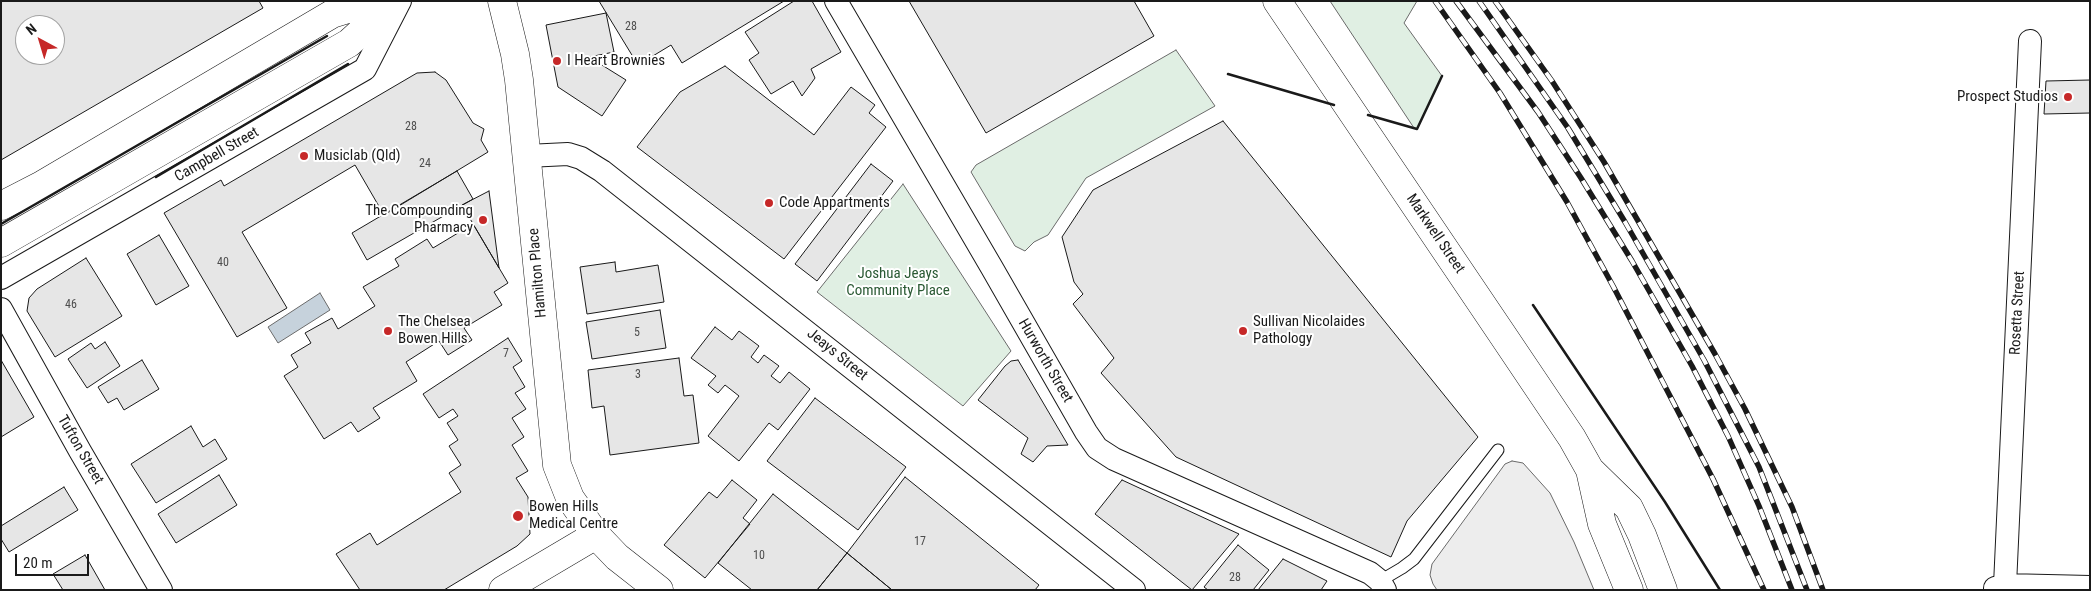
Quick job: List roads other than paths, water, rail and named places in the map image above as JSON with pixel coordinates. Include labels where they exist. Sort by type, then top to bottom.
[{"type":"main road","points":[[1,206],[40,186],[332,14],[374,1]]},
{"type":"main road","points":[[1,244],[349,43],[395,1]]},
{"type":"main road","name":"Hamilton Place","points":[[502,1],[515,54],[527,156],[556,460],[570,498],[596,535],[617,557],[659,590]]},
{"type":"main road","name":"Markwell Street","points":[[1278,1],[1572,438],[1590,470],[1629,508],[1646,543],[1663,590]]},
{"type":"main road","name":"Markwell Street","points":[[1590,470],[1602,524],[1629,590]]},
{"type":"main road","points":[[503,590],[596,535]]},
{"type":"street","name":"Campbell Street","points":[[1,278],[365,69],[400,1]]},
{"type":"street","name":"Hurworth Street","points":[[842,3],[982,251],[1097,448],[1114,459],[1370,573],[1382,585]]},
{"type":"street","name":"Rosetta Street","points":[[1996,588],[2030,41]]},
{"type":"street","name":"Jeays Street","points":[[527,156],[568,154],[581,158],[602,171],[1134,590]]},
{"type":"street","name":"Tufton Street","points":[[1,309],[80,451],[161,590]]},
{"type":"street","points":[[1996,588],[2090,587]]},
{"type":"lane","points":[[1382,585],[1414,559],[1498,450]]},
{"type":"railway","points":[[1435,1],[1500,93],[1567,202],[1613,286],[1713,479],[1764,590]]},
{"type":"railway","points":[[1456,1],[1538,112],[1581,178],[1632,261],[1692,366],[1728,436],[1759,506],[1792,590]]},
{"type":"railway","points":[[1479,1],[1568,128],[1625,222],[1704,360],[1759,467],[1807,590]]},
{"type":"railway","points":[[1495,1],[1552,81],[1604,162],[1715,354],[1745,409],[1792,507],[1823,590]]},
{"type":"place","name":"I Heart Brownies","points":[[557,61]]},
{"type":"place","name":"Prospect Studios","points":[[2068,97]]},
{"type":"place","name":"Musiclab (Qld)","points":[[304,156]]},
{"type":"place","name":"Code Appartments","points":[[769,203]]},
{"type":"place","name":"The Compounding Pharmacy","points":[[483,220]]},
{"type":"place","name":"The Chelsea Bowen Hills","points":[[388,331]]},
{"type":"place","name":"Sullivan Nicolaides Pathology","points":[[1243,331]]},
{"type":"place","name":"Bowen Hills Medical Centre","points":[[518,516]]},
{"type":"park label","name":"Joshua Jeays Community Place","points":[[898,282]]}]
